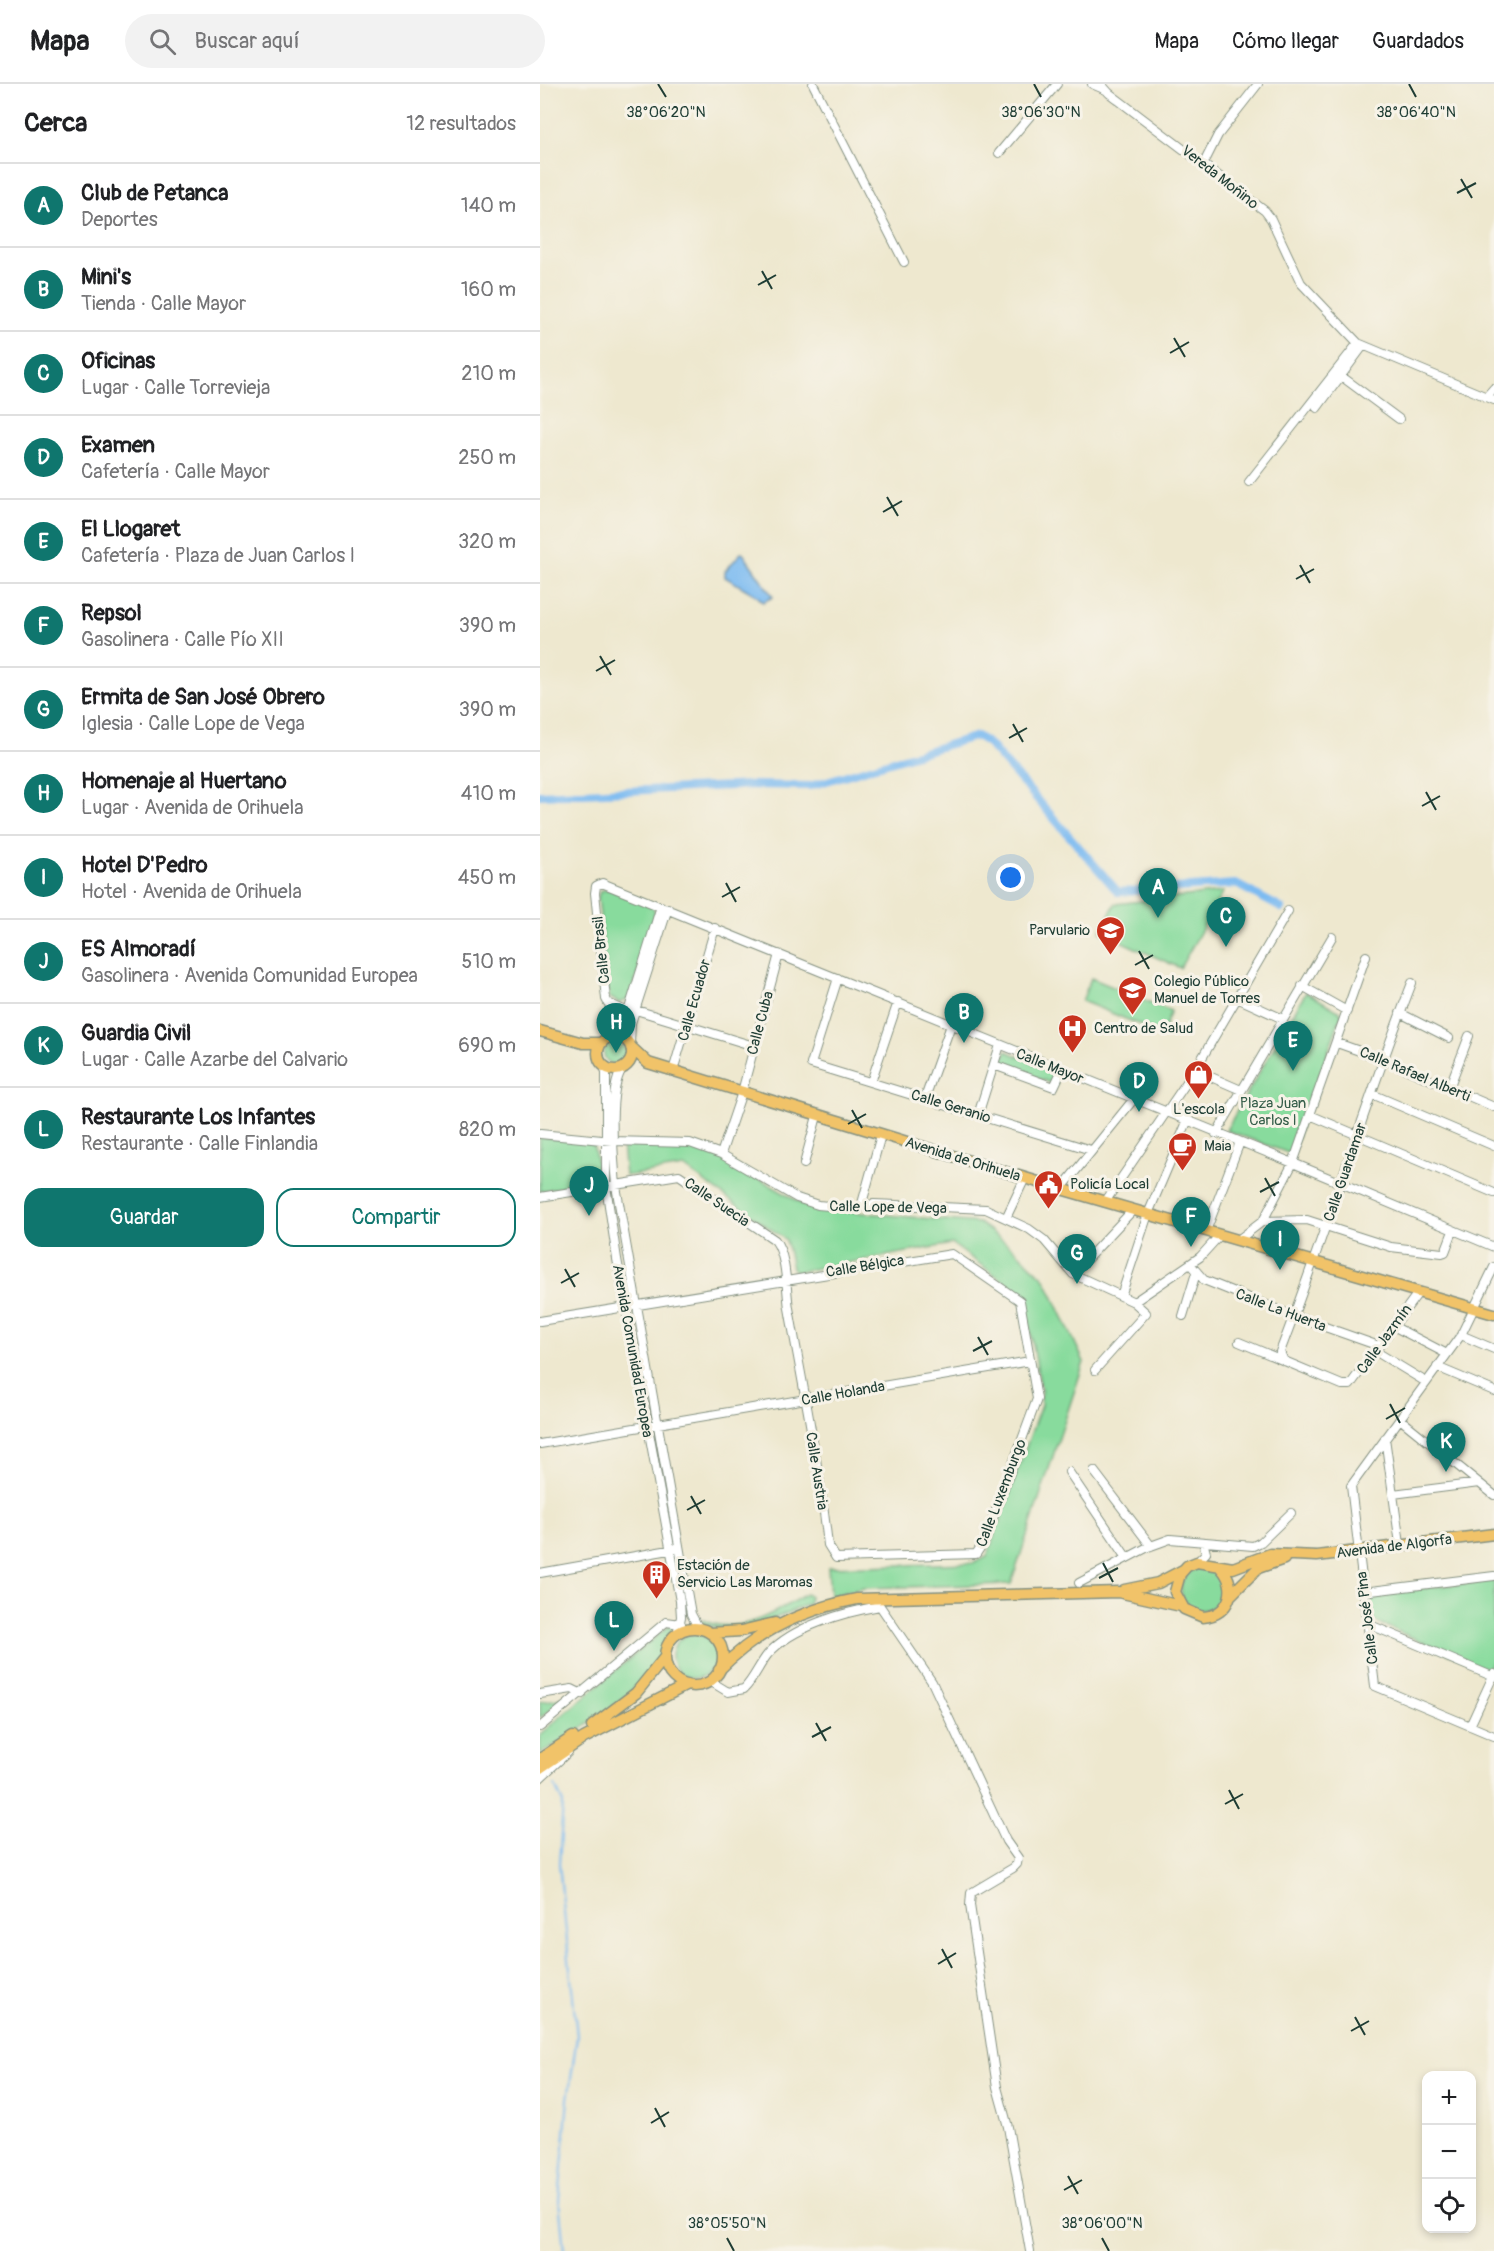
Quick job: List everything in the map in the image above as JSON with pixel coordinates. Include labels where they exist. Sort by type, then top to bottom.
[{"type":"main road","points":[[540,1031],[583,1043],[601,1043],[614,1036],[620,1036],[631,1046],[632,1057],[625,1067],[613,1070],[604,1066],[598,1055],[583,1043]]},
{"type":"main road","points":[[598,1055],[601,1043]]},
{"type":"main road","name":"Avenida de Orihuela","points":[[631,1046],[648,1063],[817,1116],[1494,1314]]},
{"type":"main road","name":"Avenida de Orihuela","points":[[625,1067],[648,1063]]},
{"type":"main road","name":"Avenida de Algorfa","points":[[1218,1566],[1240,1567],[1270,1554],[1293,1556],[1358,1551],[1494,1534]]},
{"type":"main road","name":"Avenida de Algorfa","points":[[1230,1596],[1258,1568],[1293,1556]]},
{"type":"main road","points":[[540,1759],[611,1714],[649,1680],[665,1658],[668,1644],[679,1629],[699,1629],[710,1633],[741,1631],[790,1619],[837,1603],[879,1597],[1118,1592],[1158,1583],[1197,1562],[1218,1566],[1228,1577],[1230,1596],[1222,1610],[1208,1617],[1196,1616],[1180,1606],[1118,1592]]},
{"type":"main road","points":[[1180,1606],[1175,1587],[1183,1570]]},
{"type":"main road","points":[[540,1768],[573,1746],[645,1705],[687,1685],[699,1685],[710,1681],[719,1670],[762,1635],[790,1619]]},
{"type":"main road","points":[[710,1633],[721,1650],[719,1670]]},
{"type":"main road","points":[[665,1658],[669,1672],[687,1685]]},
{"type":"street","points":[[813,84],[904,262]]},
{"type":"street","points":[[999,153],[1057,84]]},
{"type":"street","name":"Vereda Moñino","points":[[1092,84],[1104,87],[1265,211],[1301,283],[1361,344],[1490,399]]},
{"type":"street","points":[[1204,163],[1218,135],[1258,84]]},
{"type":"street","points":[[1317,408],[1361,344]]},
{"type":"street","points":[[1249,482],[1361,344]]},
{"type":"street","points":[[1341,376],[1399,419]]},
{"type":"street","points":[[1490,399],[1494,388]]},
{"type":"street","name":"Calle Mayor","points":[[607,883],[1494,1247]]},
{"type":"street","name":"Calle Brasil","points":[[607,883],[596,886],[595,893],[606,999],[608,1003],[632,1011]]},
{"type":"street","points":[[631,1046],[632,1011],[664,907]]},
{"type":"street","points":[[1105,1202],[1195,1070],[1288,911]]},
{"type":"street","name":"Calle Ecuador","points":[[673,1071],[715,928]]},
{"type":"street","points":[[1215,1134],[1332,937]]},
{"type":"street","name":"Calle Cuba","points":[[721,1154],[742,1092],[779,954]]},
{"type":"street","points":[[1238,1240],[1263,1221],[1293,1163],[1366,957]]},
{"type":"street","name":"Calle Geranio","points":[[838,978],[811,1064],[1091,1150]]},
{"type":"street","name":"Calle Guardamar","points":[[1284,1361],[1280,1352],[1314,1262],[1382,1059],[1412,983]]},
{"type":"street","points":[[1302,986],[1347,1011]]},
{"type":"street","points":[[1237,998],[1283,1019]]},
{"type":"street","points":[[871,1082],[898,1002]]},
{"type":"street","points":[[632,1011],[687,1025],[753,1046]]},
{"type":"street","points":[[614,1036],[632,1011]]},
{"type":"street","points":[[1400,1013],[1449,1038]]},
{"type":"street","points":[[925,1098],[951,1025]]},
{"type":"street","points":[[1449,1088],[1469,1036]]},
{"type":"street","name":"Calle Rafael Alberti","points":[[1337,1042],[1494,1107]]},
{"type":"street","points":[[978,1115],[1000,1045]]},
{"type":"street","points":[[994,1065],[1054,1086],[1062,1070]]},
{"type":"street","name":"Avenida Comunidad Europea","points":[[604,1066],[608,1140],[606,1186],[646,1426],[680,1601],[679,1629]]},
{"type":"street","name":"Avenida Comunidad Europea","points":[[625,1067],[616,1081],[608,1140],[691,1614],[699,1629]]},
{"type":"street","points":[[1195,1070],[1241,1090]]},
{"type":"street","points":[[1372,1094],[1494,1146]]},
{"type":"street","points":[[1061,1189],[1133,1100]]},
{"type":"street","points":[[1310,1115],[1494,1193]]},
{"type":"street","points":[[804,1164],[817,1116]]},
{"type":"street","points":[[1121,1296],[1148,1214],[1187,1122]]},
{"type":"street","name":"Calle Lope de Vega","points":[[540,1134],[608,1140],[690,1143],[721,1154],[797,1198],[818,1205],[861,1207],[874,1204],[986,1209],[1044,1240],[1073,1274],[1134,1302]]},
{"type":"street","points":[[861,1207],[881,1135]]},
{"type":"street","points":[[1206,1231],[1240,1142]]},
{"type":"street","name":"Calle Suecia","points":[[540,1197],[678,1175],[775,1240],[779,1246],[784,1279]]},
{"type":"street","points":[[1006,1218],[1025,1178]]},
{"type":"street","points":[[1073,1274],[1133,1210]]},
{"type":"street","points":[[1263,1221],[1280,1222],[1301,1219],[1391,1246],[1442,1253],[1445,1252],[1453,1231]]},
{"type":"street","points":[[1095,1370],[1146,1313],[1144,1308],[1134,1302],[1190,1264],[1220,1235]]},
{"type":"street","name":"Calle Bélgica","points":[[540,1321],[784,1279],[952,1254],[1020,1301],[1030,1361]]},
{"type":"street","name":"Calle La Huerta","points":[[1190,1264],[1204,1280],[1377,1349],[1426,1382]]},
{"type":"street","name":"Calle José Pina","points":[[1470,1726],[1375,1686],[1351,1486],[1461,1335],[1494,1267]]},
{"type":"street","points":[[1183,1316],[1196,1273]]},
{"type":"street","name":"Calle Austria","points":[[784,1279],[828,1545],[832,1555]]},
{"type":"street","name":"Calle Jazmín","points":[[1284,1361],[1342,1385],[1350,1385],[1418,1293]]},
{"type":"street","points":[[1393,1326],[1447,1354]]},
{"type":"street","points":[[1461,1335],[1494,1349]]},
{"type":"street","points":[[1239,1342],[1284,1361]]},
{"type":"street","name":"Calle Holanda","points":[[540,1444],[1030,1361]]},
{"type":"street","name":"Calle Luxemburgo","points":[[832,1555],[841,1559],[928,1557],[970,1555],[980,1551],[1037,1399],[1030,1361]]},
{"type":"street","points":[[1437,1367],[1494,1391]]},
{"type":"street","points":[[1400,1419],[1494,1495]]},
{"type":"street","points":[[1385,1438],[1400,1544]]},
{"type":"street","points":[[1094,1471],[1151,1546]]},
{"type":"street","points":[[1069,1472],[1127,1557]]},
{"type":"street","points":[[1393,1494],[1479,1483]]},
{"type":"street","points":[[1079,1583],[1151,1546],[1177,1539],[1253,1546],[1261,1542],[1291,1513]]},
{"type":"street","points":[[1197,1562],[1206,1552],[1203,1542]]},
{"type":"street","points":[[1216,1544],[1211,1550],[1218,1566]]},
{"type":"street","points":[[540,1573],[681,1549]]},
{"type":"street","points":[[1363,1592],[1494,1576]]},
{"type":"street","points":[[710,1681],[728,1692],[744,1689],[766,1656],[783,1642],[816,1625],[880,1606],[932,1682],[1006,1841],[1018,1858],[1013,1868],[971,1893],[970,1905],[997,2087],[1008,2127],[1030,2251]]},
{"type":"street","points":[[540,1727],[666,1622],[679,1629]]},
{"type":"street","points":[[1368,1624],[1494,1676],[1470,1726],[1494,1736]]},
{"type":"street","points":[[540,1694],[572,1689],[582,1694]]},
{"type":"street","points":[[540,1778],[573,1746]]},
{"type":"green space","points":[[609,889],[653,907],[655,913],[630,999],[619,1003],[609,997],[598,897],[600,891]]},
{"type":"green space","points":[[1223,892],[1180,968],[1100,932],[1115,904]]},
{"type":"green space","points":[[1091,978],[1171,1011],[1162,1034],[1082,1001]]},
{"type":"green space","name":"Plaza Juan Carlos I","points":[[1306,992],[1342,1013],[1291,1154],[1226,1130]]},
{"type":"green space","points":[[615,1042],[623,1045],[626,1053],[623,1061],[615,1064],[607,1061],[604,1053],[607,1045]]},
{"type":"green space","points":[[1006,1051],[1058,1073],[1053,1084],[1001,1064]]},
{"type":"green space","points":[[540,1137],[593,1142],[600,1181],[540,1191]]},
{"type":"green space","points":[[622,1145],[688,1146],[722,1157],[804,1205],[818,1209],[979,1223],[1013,1248],[1045,1279],[1084,1362],[1011,1584],[864,1588],[830,1596],[828,1567],[973,1563],[987,1557],[1041,1405],[1041,1389],[1024,1296],[952,1244],[796,1272],[792,1268],[786,1240],[684,1167],[625,1176]]},
{"type":"green space","points":[[1202,1568],[1217,1574],[1223,1589],[1217,1604],[1202,1610],[1187,1604],[1181,1589],[1187,1574]]},
{"type":"green space","points":[[1494,1580],[1494,1658],[1487,1670],[1372,1620],[1370,1594]]},
{"type":"green space","points":[[806,1594],[810,1597],[808,1604],[754,1625],[726,1629],[699,1622],[703,1620],[716,1625],[730,1626],[743,1624],[769,1615]]},
{"type":"green space","points":[[670,1625],[674,1627],[656,1661],[638,1685],[598,1718],[540,1754],[540,1734]]},
{"type":"green space","points":[[694,1634],[709,1641],[716,1656],[709,1671],[694,1678],[679,1671],[672,1656],[679,1641]]},
{"type":"green space","points":[[565,1698],[540,1718],[540,1702]]},
{"type":"water","points":[[742,552],[773,597],[763,602],[756,595],[725,577],[725,571]]},
{"type":"waterway","points":[[540,795],[753,785],[810,786],[977,736],[989,744],[1118,892],[1236,884],[1281,908]]},
{"type":"waterway","points":[[555,1786],[563,1803],[559,1864],[577,2036],[568,2099],[559,2200],[564,2251]]},
{"type":"place","name":"Club de Petanca","points":[[1158,918]]},
{"type":"place","name":"Oficinas","points":[[1226,947]]},
{"type":"place","name":"Parvulario","points":[[1111,956]]},
{"type":"place","name":"Colegio Público Manuel de Torres","points":[[1133,1016]]},
{"type":"place","name":"Mini's","points":[[964,1043]]},
{"type":"place","name":"Homenaje al Huertano","points":[[616,1053]]},
{"type":"place","name":"Centro de Salud","points":[[1073,1054]]},
{"type":"place","name":"El Llogaret","points":[[1293,1071]]},
{"type":"place","name":"L'escola","points":[[1199,1100]]},
{"type":"place","name":"Examen","points":[[1139,1112]]},
{"type":"place","name":"Maia","points":[[1183,1172]]},
{"type":"place","name":"Policía Local","points":[[1049,1210]]},
{"type":"place","name":"ES Almoradí","points":[[589,1216]]},
{"type":"place","name":"Repsol","points":[[1191,1247]]},
{"type":"place","name":"Hotel D'Pedro","points":[[1280,1270]]},
{"type":"place","name":"Ermita de San José Obrero","points":[[1077,1284]]},
{"type":"place","name":"Guardia Civil","points":[[1446,1472]]},
{"type":"place","name":"Estación de Servicio Las Maromas","points":[[656,1600]]},
{"type":"place","name":"Restaurante Los Infantes","points":[[614,1651]]}]
